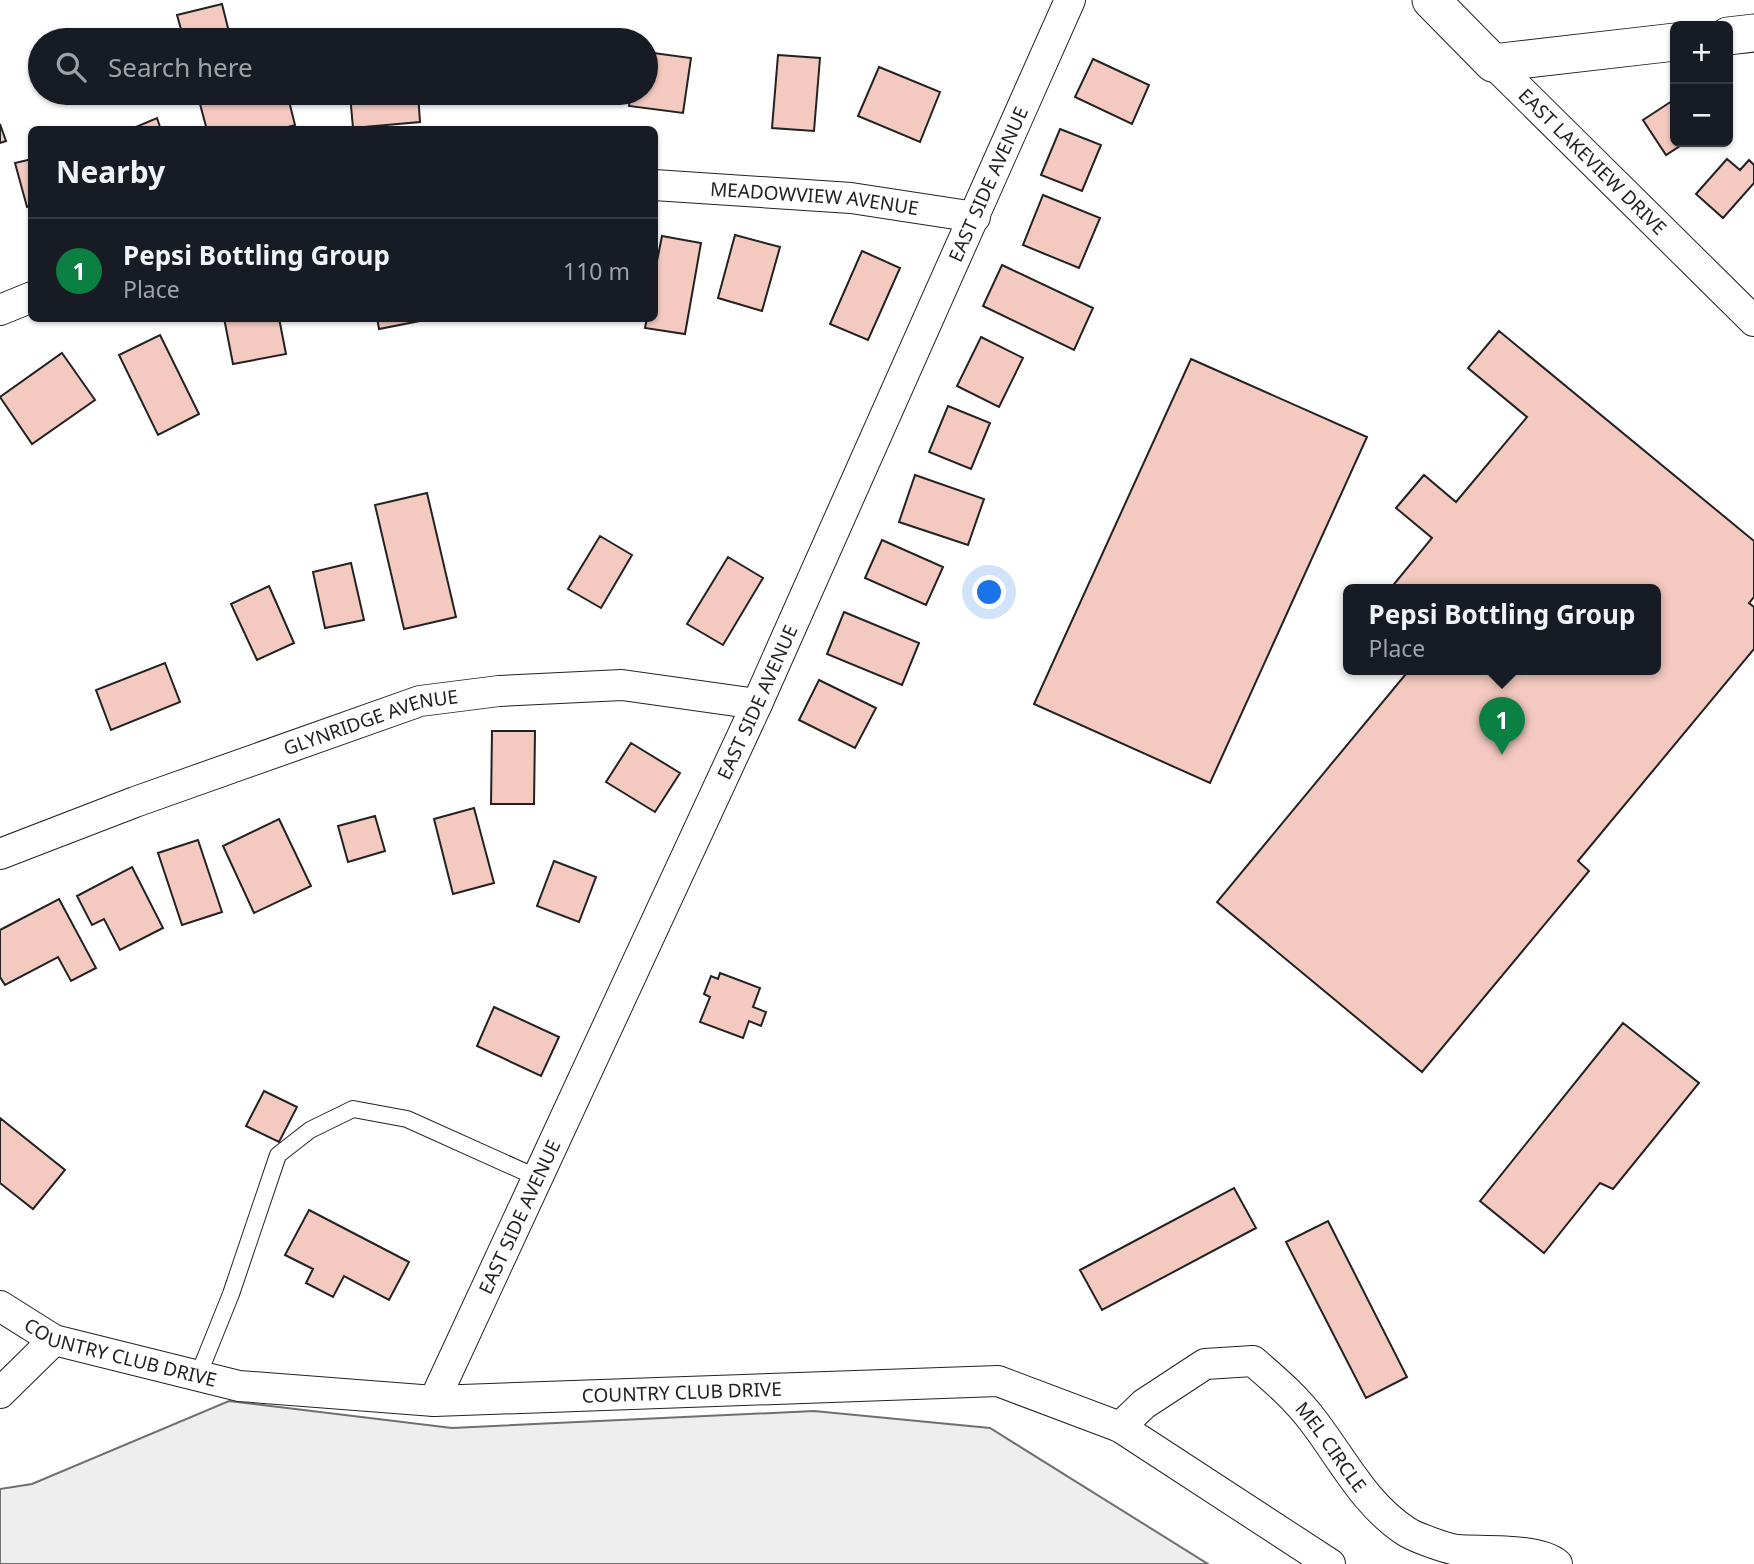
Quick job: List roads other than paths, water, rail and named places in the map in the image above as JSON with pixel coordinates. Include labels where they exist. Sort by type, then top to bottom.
[{"type":"street","name":"EAST SIDE AVENUE","points":[[434,1401],[757,704],[1070,0]]},
{"type":"street","name":"EAST LAKEVIEW DRIVE","points":[[1431,0],[1754,321]]},
{"type":"street","points":[[1733,35],[1754,33]]},
{"type":"street","points":[[1493,63],[1670,43]]},
{"type":"street","name":"MEADOWVIEW AVENUE","points":[[658,185],[851,198],[975,217]]},
{"type":"street","points":[[0,310],[28,299]]},
{"type":"street","name":"GLYNRIDGE AVENUE","points":[[0,854],[135,802],[420,701],[499,691],[622,685],[757,704]]},
{"type":"street","name":"COUNTRY CLUB DRIVE","points":[[0,1306],[54,1340],[239,1386],[434,1401],[998,1381],[1119,1427],[1330,1564]]},
{"type":"street","points":[[0,1393],[54,1340]]},
{"type":"street","name":"MEL CIRCLE","points":[[1119,1427],[1144,1404],[1205,1364],[1253,1362],[1289,1392],[1314,1422],[1371,1502],[1408,1533],[1454,1549],[1498,1551],[1550,1558],[1557,1564]]},
{"type":"lane","points":[[198,1376],[231,1294],[278,1155],[310,1130],[353,1110],[407,1119],[538,1178]]},
{"type":"place","name":"Pepsi Bottling Group","points":[[1502,755]]}]
